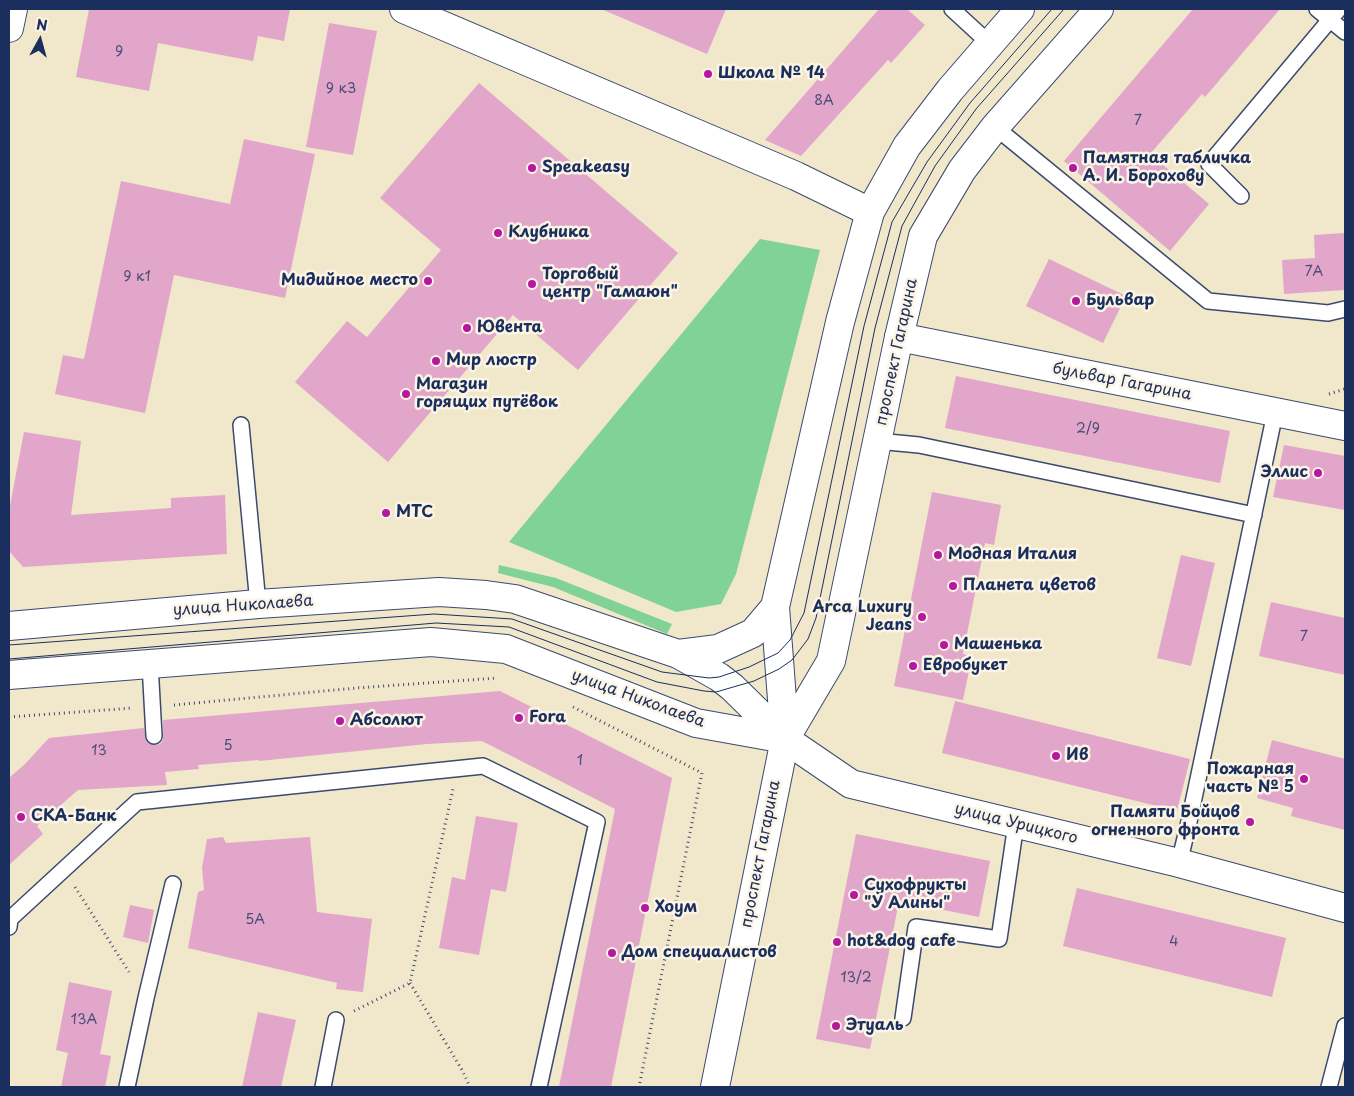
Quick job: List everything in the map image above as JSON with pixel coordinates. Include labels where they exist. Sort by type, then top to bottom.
[{"type":"main road","points":[[9,28],[13,9]]},
{"type":"main road","points":[[404,9],[787,172],[870,212]]},
{"type":"main road","name":"проспект Гагарина","points":[[715,1087],[785,739],[775,607],[840,322],[870,212],[907,146],[950,90],[1020,9]]},
{"type":"main road","name":"проспект Гагарина","points":[[785,739],[831,661],[922,236],[962,170],[996,127],[1099,9]]},
{"type":"main road","name":"бульвар Гагарина","points":[[899,337],[1345,426]]},
{"type":"main road","name":"улица Николаева","points":[[9,626],[258,604],[439,592],[515,599],[678,654],[732,687],[785,739]]},
{"type":"main road","points":[[678,654],[718,649],[753,633],[775,607]]},
{"type":"main road","name":"улица Николаева","points":[[9,675],[431,642],[506,649],[696,723],[785,739]]},
{"type":"main road","name":"улица Урицкого","points":[[785,739],[850,784],[1179,863],[1345,908]]},
{"type":"lane","points":[[952,9],[990,44]]},
{"type":"lane","points":[[1317,9],[1334,14],[1345,32]]},
{"type":"lane","points":[[1241,196],[1209,164],[1334,14]]},
{"type":"lane","points":[[996,127],[1208,301],[1328,313],[1345,309]]},
{"type":"lane","points":[[1179,863],[1275,412]]},
{"type":"lane","points":[[241,425],[258,604]]},
{"type":"lane","points":[[877,441],[919,445],[1254,515]]},
{"type":"lane","points":[[150,664],[154,736]]},
{"type":"lane","points":[[9,926],[10,919],[137,802],[157,793],[483,766],[597,822],[540,1087]]},
{"type":"lane","points":[[903,1018],[916,927],[999,939],[1016,824]]},
{"type":"lane","points":[[127,1087],[173,884]]},
{"type":"lane","points":[[323,1087],[336,1020]]},
{"type":"lane","points":[[1329,1087],[1345,1026]]},
{"type":"path","points":[[457,769],[410,983],[462,1070],[470,1087]]},
{"type":"path","points":[[64,869],[146,998]]},
{"type":"path","points":[[336,1020],[410,983]]},
{"type":"green space","points":[[760,239],[820,250],[736,574],[721,604],[676,612],[509,542]]},
{"type":"green space","points":[[499,565],[556,578],[672,624],[667,634],[553,587],[498,573]]},
{"type":"building","points":[[89,9],[290,9],[284,41],[258,36],[253,61],[158,43],[149,91],[76,77]]},
{"type":"building","points":[[601,9],[726,9],[707,54]]},
{"type":"building","points":[[879,9],[907,9],[925,25],[891,63],[888,60],[801,156],[765,140]]},
{"type":"building","points":[[1193,9],[1280,9],[1205,97],[1202,94],[1150,154],[1209,204],[1170,251],[1064,161]]},
{"type":"building","points":[[329,23],[377,31],[353,155],[306,147]]},
{"type":"building","name":"Торговый центр \"Гамаюн\"","points":[[479,83],[678,253],[578,370],[513,315],[388,462],[295,382],[347,321],[367,337],[441,250],[380,198]]},
{"type":"building","points":[[244,139],[315,154],[285,298],[174,275],[145,413],[55,394],[63,355],[84,359],[121,181],[230,204]]},
{"type":"building","points":[[1345,233],[1345,290],[1284,294],[1282,260],[1315,258],[1314,235]]},
{"type":"building","name":"Бульвар","points":[[1049,259],[1126,296],[1103,343],[1026,306]]},
{"type":"building","points":[[956,376],[1230,431],[1220,483],[945,428]]},
{"type":"building","points":[[24,432],[81,441],[71,515],[171,508],[171,498],[225,495],[227,554],[23,567],[9,551],[9,511]]},
{"type":"building","points":[[1284,445],[1345,456],[1345,510],[1273,497]]},
{"type":"building","points":[[932,492],[1001,505],[994,545],[985,543],[963,654],[972,656],[963,700],[894,686]]},
{"type":"building","points":[[1181,555],[1215,563],[1191,666],[1157,658]]},
{"type":"building","points":[[1271,602],[1345,618],[1345,675],[1259,656]]},
{"type":"building","points":[[500,691],[672,778],[611,1087],[559,1087],[615,809],[482,741],[427,744],[259,761],[198,765],[199,769],[165,772],[167,785],[78,790],[37,826],[43,834],[9,865],[9,778],[49,738],[144,728],[146,741],[149,744],[155,745],[160,744],[163,740],[163,720]]},
{"type":"building","points":[[955,701],[1190,759],[1177,811],[942,753]]},
{"type":"building","name":"Пожарная часть № 5","points":[[1272,740],[1345,759],[1345,830],[1291,816],[1293,808],[1257,798]]},
{"type":"building","points":[[476,816],[518,823],[506,892],[491,889],[479,955],[439,948],[452,877],[465,880]]},
{"type":"building","points":[[856,834],[990,861],[979,917],[899,901],[870,1049],[816,1039]]},
{"type":"building","points":[[223,837],[226,843],[310,837],[317,912],[372,919],[363,992],[336,989],[337,983],[188,948],[198,892],[204,890],[202,868],[207,839]]},
{"type":"building","points":[[1077,888],[1286,938],[1272,997],[1063,946]]},
{"type":"building","points":[[130,905],[154,910],[148,943],[123,937]]},
{"type":"building","points":[[69,982],[112,991],[100,1054],[111,1056],[105,1087],[61,1087],[68,1053],[56,1050]]},
{"type":"building","points":[[258,1012],[296,1020],[281,1087],[242,1087]]},
{"type":"tram line","points":[[9,645],[434,614],[512,619],[662,672],[709,678],[719,677],[749,667],[778,653],[790,640],[804,613],[864,326],[892,222],[927,162],[970,103],[1052,9]]},
{"type":"tram line","points":[[9,659],[436,623],[509,627],[657,682],[704,691],[716,692],[754,681],[779,669],[792,660],[808,639],[816,618],[875,328],[902,226],[935,166],[976,109],[1064,9]]},
{"type":"place","name":"Школа № 14","points":[[708,74]]},
{"type":"place","name":"Speakeasy","points":[[532,168]]},
{"type":"place","name":"Памятная табличка А. И. Борохову","points":[[1073,168]]},
{"type":"place","name":"Клубника","points":[[498,233]]},
{"type":"place","name":"Мидийное место","points":[[428,281]]},
{"type":"place","name":"Торговый центр \"Гамаюн\"","points":[[532,284]]},
{"type":"place","name":"Бульвар","points":[[1076,301]]},
{"type":"place","name":"Ювента","points":[[467,328]]},
{"type":"place","name":"Мир люстр","points":[[436,361]]},
{"type":"place","name":"Магазин горящих путёвок","points":[[406,394]]},
{"type":"place","name":"Эллис","points":[[1318,473]]},
{"type":"place","name":"МТС","points":[[386,513]]},
{"type":"place","name":"Модная Италия","points":[[938,555]]},
{"type":"place","name":"Планета цветов","points":[[953,586]]},
{"type":"place","name":"Arca Luxury Jeans","points":[[922,617]]},
{"type":"place","name":"Машенька","points":[[944,645]]},
{"type":"place","name":"Евробукет","points":[[913,666]]},
{"type":"place","name":"Fora","points":[[519,718]]},
{"type":"place","name":"Абсолют","points":[[340,721]]},
{"type":"place","name":"Ив","points":[[1056,756]]},
{"type":"place","name":"Пожарная часть № 5","points":[[1304,779]]},
{"type":"place","name":"СКА-Банк","points":[[21,817]]},
{"type":"place","name":"Памяти Бойцов огненного фронта","points":[[1250,822]]},
{"type":"place","name":"Сухофрукты \"У Алины\"","points":[[854,895]]},
{"type":"place","name":"Хоум","points":[[645,908]]},
{"type":"place","name":"hot&dog cafe","points":[[837,942]]},
{"type":"place","name":"Дом специалистов","points":[[612,953]]},
{"type":"place","name":"Этуаль","points":[[836,1026]]}]
